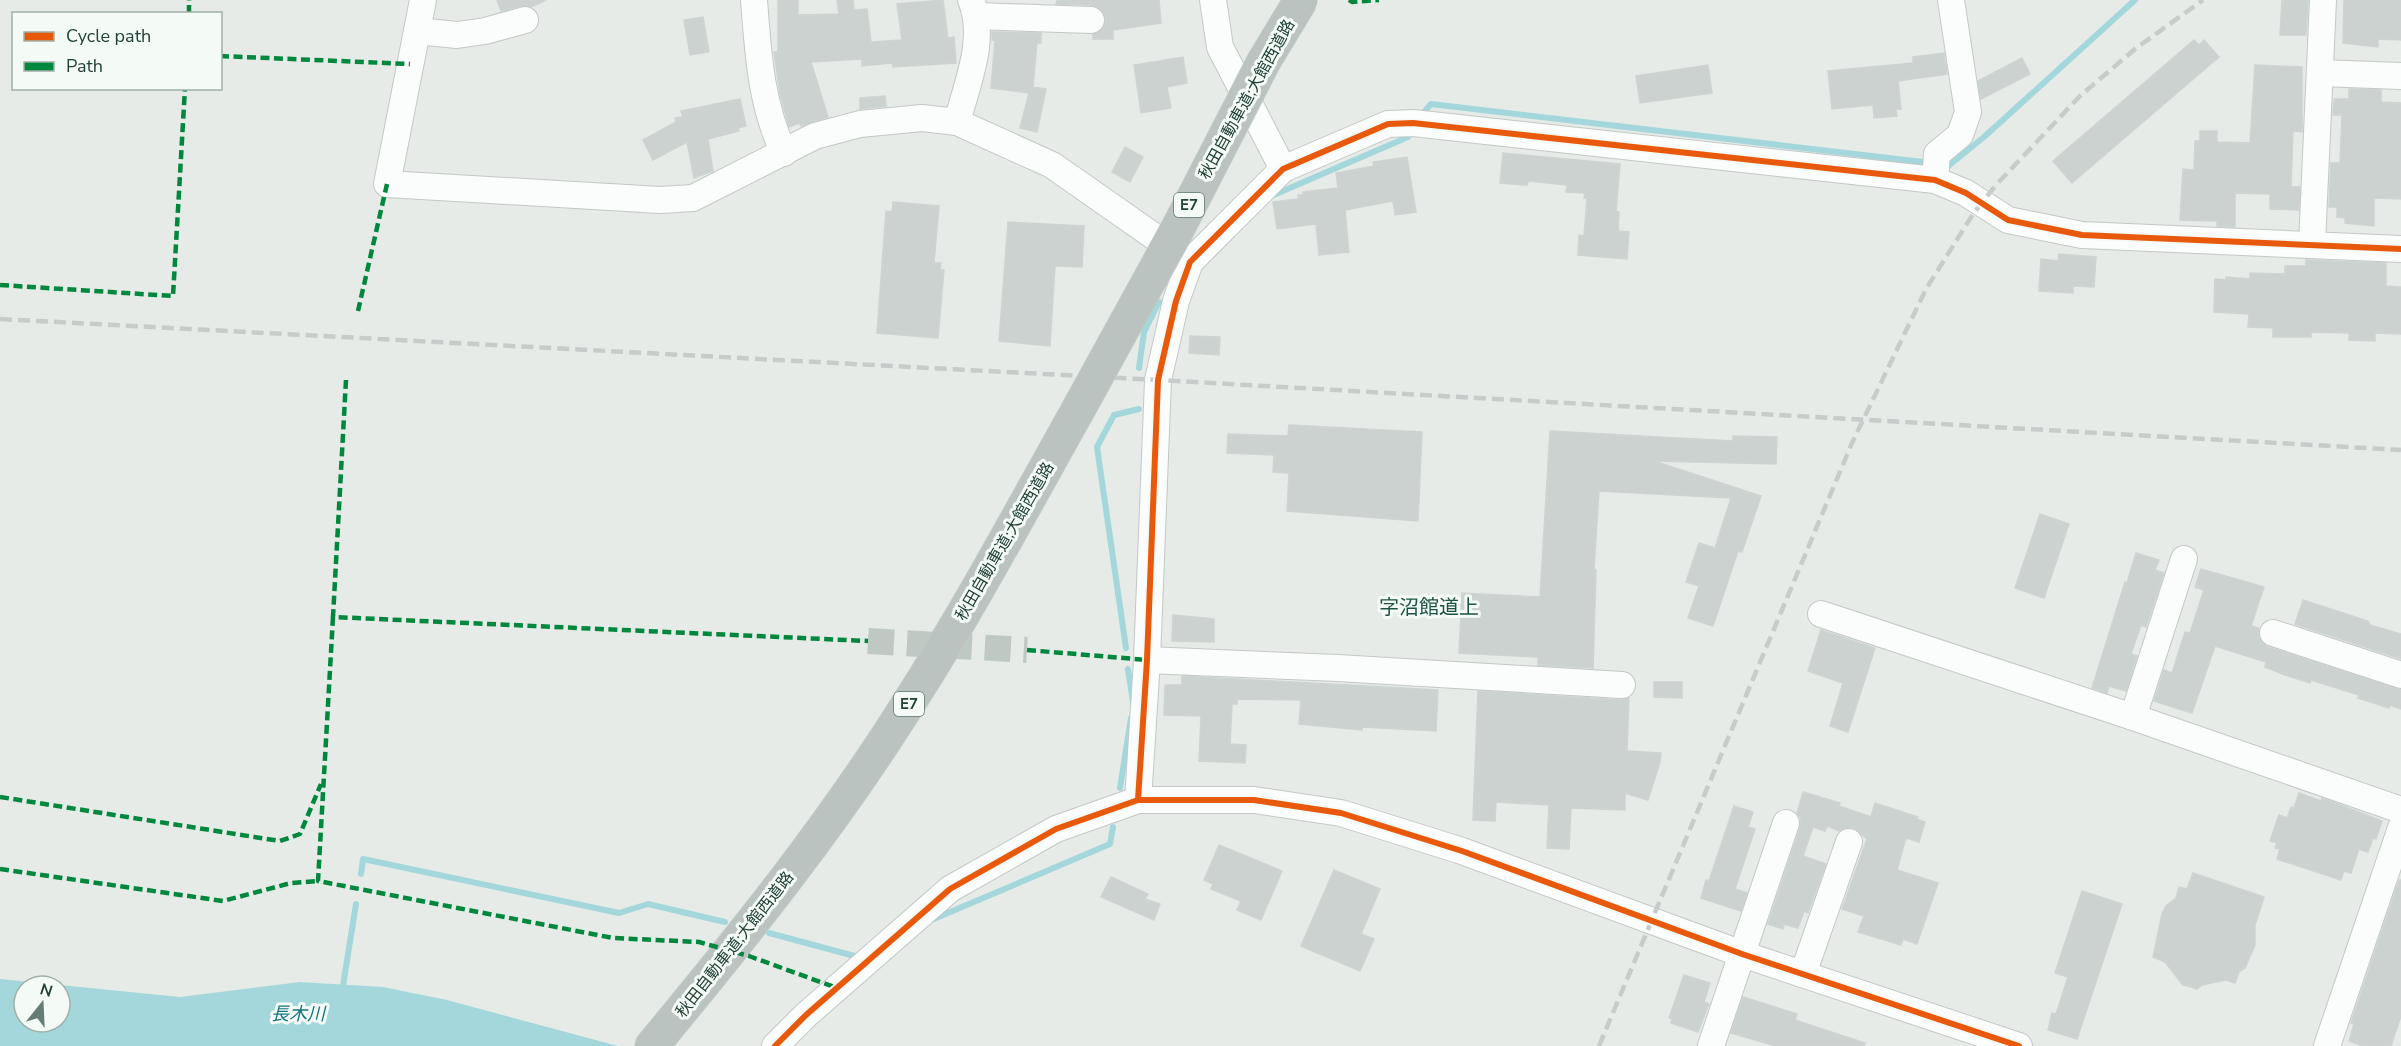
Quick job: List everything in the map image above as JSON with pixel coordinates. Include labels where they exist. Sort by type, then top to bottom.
[{"type":"highway","name":"秋田自動車道;大館西道路","points":[[652,1046],[816,838],[910,702],[989,569],[1078,410],[1177,230],[1264,61],[1301,0]]},
{"type":"street","points":[[423,0],[387,184],[660,200],[693,198],[815,136],[860,124],[922,118],[957,122],[1052,165],[1190,262]]},
{"type":"street","points":[[754,0],[765,104],[774,134],[784,153]]},
{"type":"street","points":[[1214,0],[1220,47],[1283,169]]},
{"type":"street","points":[[1935,180],[1937,154],[1960,135],[1968,112],[1951,0]]},
{"type":"street","points":[[2312,244],[2324,0]]},
{"type":"street","points":[[957,122],[975,50],[974,8],[1091,20]]},
{"type":"street","points":[[417,31],[466,34],[484,32],[525,20]]},
{"type":"street","points":[[2320,72],[2401,76]]},
{"type":"street","points":[[1138,800],[1147,660],[1158,380],[1176,302],[1190,262],[1283,169],[1388,124],[1413,123],[1935,180],[1966,193],[2008,220],[2082,235],[2401,249]]},
{"type":"street","points":[[2133,717],[2184,559]]},
{"type":"street","points":[[1821,614],[2133,717],[2401,810]]},
{"type":"street","points":[[2273,633],[2401,675]]},
{"type":"street","points":[[1147,660],[1338,668],[1622,685]]},
{"type":"street","points":[[775,1046],[806,1015],[950,889],[1056,829],[1138,800],[1254,800],[1341,813],[1462,850],[1742,954],[2019,1046]]},
{"type":"street","points":[[1711,1046],[1786,823]]},
{"type":"street","points":[[2327,1046],[2401,828]]},
{"type":"street","points":[[1803,974],[1849,842]]},
{"type":"water","name":"長木川","points":[[0,979],[12,980],[12,1034],[72,1034],[72,986],[180,997],[300,982],[383,987],[447,1000],[618,1046],[0,1046]]},
{"type":"building","points":[[497,0],[546,0],[531,7],[521,6],[501,11]]},
{"type":"building","points":[[778,0],[798,0],[798,15],[839,14],[837,0],[853,0],[854,10],[867,9],[871,42],[902,40],[897,4],[943,0],[948,38],[954,37],[956,63],[893,67],[892,63],[862,66],[862,59],[811,62],[828,117],[801,126],[799,123],[789,127],[780,94],[774,52],[778,52]]},
{"type":"building","points":[[1057,0],[1159,0],[1161,23],[1113,30],[1113,39],[1093,39],[1093,34],[1103,28],[1106,21],[1099,8],[1092,5],[1056,4]]},
{"type":"building","points":[[2282,0],[2308,0],[2306,35],[2280,35]]},
{"type":"building","points":[[2344,0],[2401,0],[2401,40],[2378,39],[2378,47],[2343,43]]},
{"type":"building","points":[[703,17],[709,52],[690,55],[684,20]]},
{"type":"building","points":[[992,32],[1041,33],[1041,43],[1037,43],[1033,87],[1046,89],[1037,132],[1020,128],[1029,93],[991,88],[995,40],[992,40]]},
{"type":"building","points":[[2194,40],[2199,45],[2204,40],[2219,57],[2072,183],[2053,161]]},
{"type":"building","points":[[1944,53],[1947,74],[1898,81],[1901,109],[1896,109],[1897,116],[1874,118],[1873,105],[1832,109],[1828,71],[1913,63],[1913,57]]},
{"type":"building","points":[[1183,57],[1187,83],[1167,87],[1171,108],[1141,113],[1134,65]]},
{"type":"building","points":[[2022,58],[2030,74],[1981,99],[1978,81]]},
{"type":"building","points":[[1708,65],[1712,93],[1640,103],[1636,76]]},
{"type":"building","points":[[2255,65],[2302,67],[2302,132],[2293,131],[2291,187],[2300,187],[2299,210],[2270,209],[2270,194],[2235,193],[2235,227],[2217,226],[2217,221],[2180,220],[2183,169],[2194,170],[2195,141],[2200,141],[2200,131],[2217,131],[2217,142],[2250,143]]},
{"type":"building","points":[[2349,89],[2381,90],[2381,102],[2401,103],[2401,199],[2374,198],[2374,226],[2345,223],[2345,218],[2337,217],[2337,207],[2329,207],[2331,163],[2340,163],[2342,115],[2333,115],[2334,99],[2349,99]]},
{"type":"building","points":[[885,96],[886,106],[860,109],[860,98]]},
{"type":"building","points":[[740,99],[746,126],[738,128],[739,131],[708,139],[713,171],[694,178],[687,142],[653,160],[643,140],[676,122],[675,118],[683,117],[681,111]]},
{"type":"building","points":[[1125,147],[1143,157],[1130,182],[1112,172]]},
{"type":"building","points":[[1503,153],[1620,164],[1616,211],[1619,212],[1618,231],[1629,232],[1627,259],[1578,255],[1579,235],[1584,236],[1587,198],[1584,198],[1585,193],[1566,192],[1567,185],[1528,181],[1527,185],[1500,183]]},
{"type":"building","points":[[1407,157],[1416,212],[1395,215],[1393,201],[1345,210],[1349,252],[1319,255],[1316,224],[1277,229],[1273,202],[1298,199],[1298,195],[1303,195],[1303,192],[1338,188],[1336,173],[1374,166],[1373,162]]},
{"type":"building","points":[[893,202],[939,206],[934,263],[941,263],[940,270],[944,270],[938,338],[877,333],[886,211],[892,212]]},
{"type":"building","points":[[1008,222],[1084,226],[1082,267],[1055,266],[1050,346],[999,341]]},
{"type":"building","points":[[2059,254],[2096,257],[2094,287],[2073,286],[2073,293],[2039,291],[2041,259],[2058,261]]},
{"type":"building","points":[[2306,260],[2386,263],[2386,286],[2401,287],[2401,334],[2375,333],[2375,341],[2349,340],[2349,333],[2311,332],[2311,337],[2273,337],[2273,328],[2248,327],[2249,314],[2214,312],[2215,279],[2226,280],[2226,277],[2250,279],[2250,273],[2285,274],[2285,266],[2306,266]]},
{"type":"building","points":[[1190,336],[1220,337],[1219,355],[1189,353]]},
{"type":"building","points":[[1289,425],[1422,432],[1418,521],[1287,511],[1289,473],[1273,472],[1274,455],[1227,453],[1228,434],[1288,436]]},
{"type":"building","points":[[1550,431],[1733,441],[1733,436],[1777,437],[1776,464],[1654,461],[1761,496],[1742,552],[1738,551],[1713,626],[1688,618],[1699,586],[1686,582],[1699,543],[1715,548],[1731,498],[1599,491],[1594,570],[1596,570],[1593,668],[1538,665],[1538,657],[1459,653],[1462,593],[1540,597]]},
{"type":"building","points":[[2040,514],[2069,524],[2044,598],[2015,588]]},
{"type":"building","points":[[2136,553],[2159,560],[2155,570],[2164,573],[2146,627],[2141,625],[2131,654],[2137,656],[2126,691],[2109,686],[2107,693],[2092,688]]},
{"type":"building","points":[[2201,569],[2264,587],[2251,626],[2259,628],[2262,643],[2268,647],[2401,690],[2401,709],[2390,705],[2389,708],[2358,698],[2359,695],[2311,680],[2310,683],[2285,675],[2265,667],[2266,662],[2215,646],[2192,713],[2154,701],[2164,670],[2172,673],[2185,632],[2190,633],[2204,590],[2195,587]]},
{"type":"building","points":[[2303,600],[2401,634],[2401,659],[2295,624]]},
{"type":"building","points":[[1173,615],[1214,619],[1214,642],[1172,641]]},
{"type":"building","points":[[1821,630],[1875,648],[1848,732],[1830,726],[1843,683],[1808,671]]},
{"type":"building","points":[[1182,676],[1438,690],[1436,731],[1363,727],[1362,730],[1299,724],[1301,700],[1237,699],[1237,704],[1232,704],[1230,744],[1246,745],[1245,763],[1199,761],[1201,716],[1164,715],[1165,685],[1182,685]]},
{"type":"building","points":[[1654,682],[1682,682],[1682,698],[1654,697]]},
{"type":"building","points":[[1478,691],[1621,700],[1629,698],[1627,751],[1661,753],[1648,800],[1625,793],[1625,810],[1571,808],[1569,849],[1547,848],[1549,805],[1496,802],[1495,821],[1473,820]]},
{"type":"building","points":[[1803,792],[1840,803],[1839,806],[1871,817],[1875,803],[1918,817],[1917,819],[1925,822],[1919,842],[1906,838],[1897,870],[1938,883],[1917,944],[1903,939],[1901,945],[1858,932],[1864,916],[1842,909],[1867,839],[1853,828],[1846,827],[1839,831],[1827,826],[1825,831],[1813,827],[1803,856],[1826,864],[1808,913],[1804,911],[1798,928],[1784,924],[1783,929],[1768,924],[1800,828],[1801,819],[1797,813]]},
{"type":"building","points":[[2299,793],[2321,801],[2322,798],[2382,821],[2376,839],[2373,838],[2368,852],[2359,849],[2351,873],[2344,871],[2341,880],[2277,859],[2280,849],[2275,848],[2277,843],[2270,841],[2279,815],[2287,818],[2291,807],[2294,808]]},
{"type":"building","points":[[1734,806],[1753,812],[1748,827],[1755,829],[1735,889],[1747,893],[1741,911],[1701,898]]},
{"type":"building","points":[[1219,845],[1282,871],[1261,920],[1237,910],[1241,901],[1211,889],[1213,884],[1204,880]]},
{"type":"building","points":[[1334,870],[1380,889],[1361,934],[1374,939],[1360,971],[1301,946]]},
{"type":"building","points":[[2193,873],[2264,897],[2255,925],[2255,945],[2245,968],[2239,972],[2235,983],[2226,980],[2202,985],[2197,989],[2183,985],[2165,962],[2153,957],[2162,914],[2166,906],[2176,898],[2179,887],[2187,889]]},
{"type":"building","points":[[1111,877],[1148,894],[1145,899],[1160,904],[1154,920],[1101,897]]},
{"type":"building","points":[[2399,880],[2401,880],[2401,1016],[2391,1046],[2363,1046],[2349,1041],[2354,1024],[2351,1023]]},
{"type":"building","points":[[2082,891],[2122,904],[2077,1039],[2048,1030],[2052,1013],[2056,1014],[2068,977],[2055,973]]},
{"type":"building","points":[[1684,975],[1710,983],[1704,1002],[1709,1004],[1698,1032],[1671,1023],[1672,1018],[1669,1018]]},
{"type":"building","points":[[1743,997],[1797,1014],[1795,1020],[1865,1043],[1864,1046],[1776,1046],[1731,1033]]},
{"type":"waterway","points":[[1947,167],[1984,137],[2135,0]]},
{"type":"waterway","points":[[1424,112],[1431,104],[1923,162]]},
{"type":"waterway","points":[[1269,197],[1408,137]]},
{"type":"waterway","points":[[1139,368],[1144,332],[1159,302]]},
{"type":"waterway","points":[[1126,648],[1097,447],[1114,415],[1139,409]]},
{"type":"waterway","points":[[1128,669],[1133,702]]},
{"type":"waterway","points":[[1120,788],[1131,718]]},
{"type":"waterway","points":[[929,921],[1110,844],[1113,827]]},
{"type":"waterway","points":[[361,874],[363,859],[619,913],[648,904],[725,922]]},
{"type":"waterway","points":[[342,992],[356,904]]},
{"type":"waterway","points":[[769,933],[862,958]]},
{"type":"tunnel","points":[[868,641],[1027,650]]},
{"type":"railway","points":[[1599,1046],[1852,443],[1926,289],[1973,214],[1996,185],[2080,96],[2135,49],[2203,0]]},
{"type":"railway","points":[[0,319],[1158,380],[2401,450]]},
{"type":"marked path","points":[[189,0],[189,12]]},
{"type":"marked path","points":[[1349,0],[1352,2],[1379,0]]},
{"type":"marked path","points":[[222,56],[410,64]]},
{"type":"marked path","points":[[0,285],[173,296],[185,90]]},
{"type":"marked path","points":[[358,311],[387,184]]},
{"type":"marked path","points":[[346,380],[333,617],[868,641]]},
{"type":"marked path","points":[[333,617],[318,881],[613,938],[699,942],[749,956],[837,988]]},
{"type":"marked path","points":[[1027,650],[1147,660]]},
{"type":"marked path","points":[[0,797],[280,841],[300,834],[321,784]]},
{"type":"marked path","points":[[0,869],[223,901],[291,883],[318,881]]},
{"type":"cycle path","points":[[1138,800],[1147,660],[1158,380],[1176,301],[1190,262],[1283,169],[1388,124],[1413,123],[1935,180],[1966,193],[2008,220],[2082,235],[2401,249]]},
{"type":"cycle path","points":[[775,1046],[806,1015],[950,889],[1056,829],[1138,800],[1254,800],[1341,813],[1462,851],[1742,954],[2019,1046]]},
{"type":"district","name":"字沼館道上","points":[[1429,607]]}]
